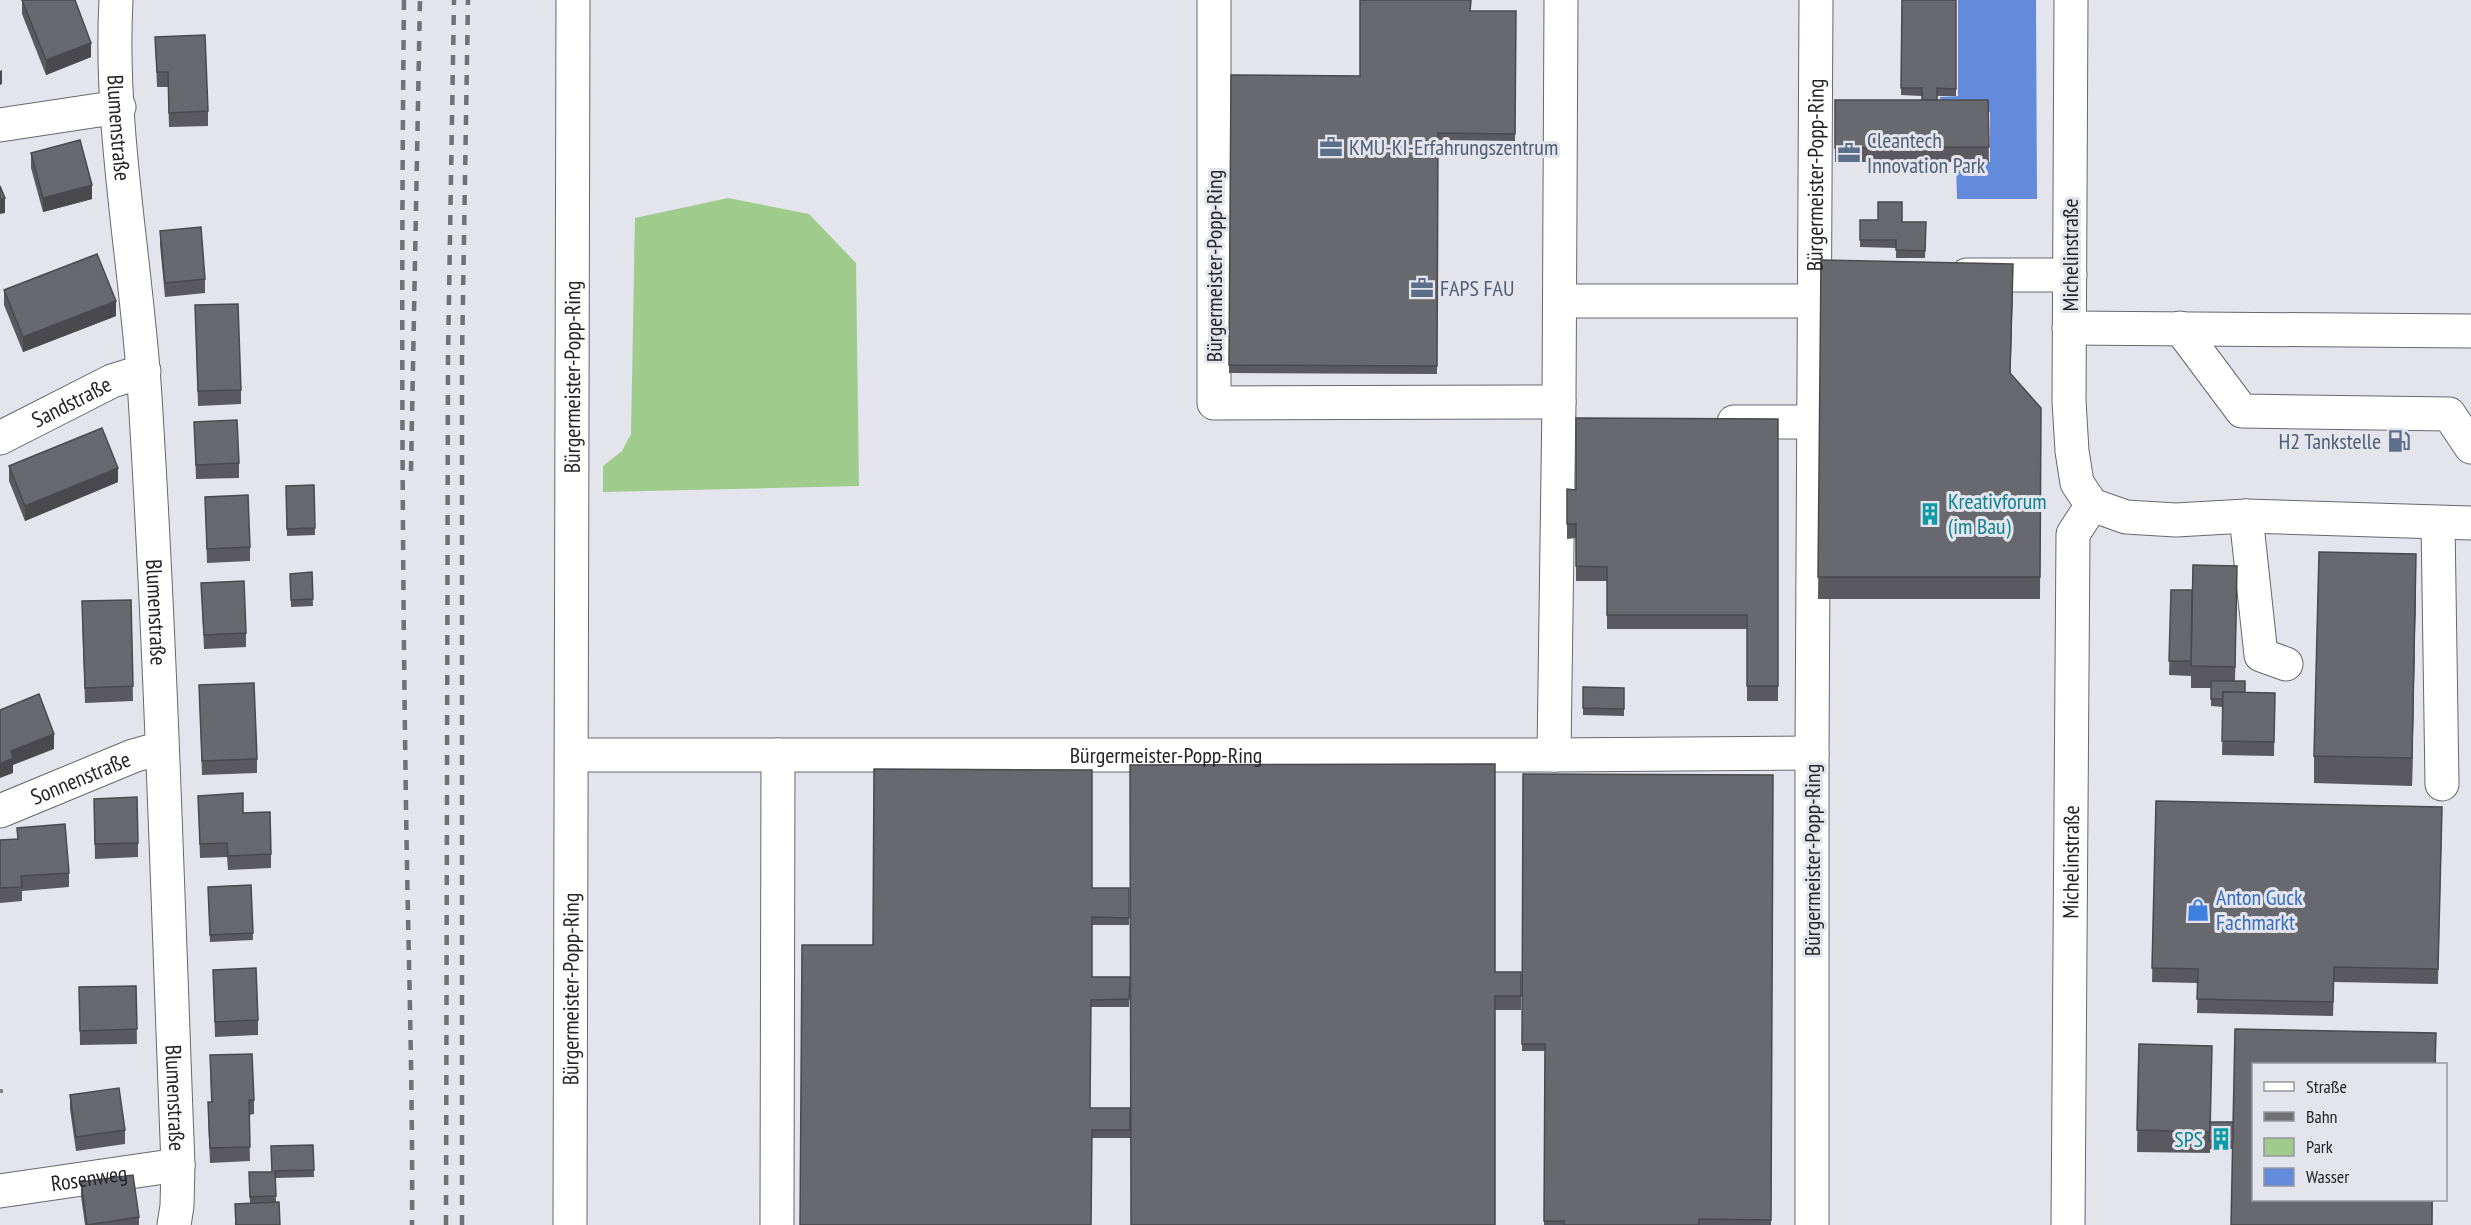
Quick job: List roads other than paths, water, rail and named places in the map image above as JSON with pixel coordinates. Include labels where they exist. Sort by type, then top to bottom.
[{"type":"street","name":"Blumenstraße","points":[[116,0],[115,56],[123,179],[144,371],[151,489],[178,1165],[174,1225]]},
{"type":"street","name":"Bürgermeister-Popp-Ring","points":[[570,1225],[573,0]]},
{"type":"street","name":"Bürgermeister-Popp-Ring","points":[[1214,0],[1214,403],[1559,412]]},
{"type":"street","points":[[1554,755],[1559,412],[1561,0]]},
{"type":"street","name":"Bürgermeister-Popp-Ring","points":[[1812,1225],[1814,422],[1823,284],[1816,0]]},
{"type":"street","name":"Michelinstraße","points":[[2071,0],[2069,401],[2072,451],[2077,483],[2092,506],[2073,534],[2072,1218]]},
{"type":"street","points":[[0,124],[119,107]]},
{"type":"street","points":[[1941,275],[2070,275]]},
{"type":"street","points":[[1560,301],[1823,284]]},
{"type":"street","points":[[2069,328],[2471,331]]},
{"type":"street","points":[[2180,328],[2242,411],[2449,414],[2471,447]]},
{"type":"street","name":"Sandstraße","points":[[0,438],[112,381],[144,371]]},
{"type":"street","points":[[1559,412],[1592,421]]},
{"type":"street","points":[[1700,422],[1814,422]]},
{"type":"street","points":[[2092,506],[2126,517],[2176,520],[2246,516],[2471,523]]},
{"type":"street","points":[[2246,516],[2260,655],[2286,664]]},
{"type":"street","points":[[2438,522],[2442,784]]},
{"type":"street","name":"Sonnenstraße","points":[[0,811],[133,756],[160,748]]},
{"type":"street","name":"Bürgermeister-Popp-Ring","points":[[572,755],[1812,753]]},
{"type":"street","points":[[777,1225],[778,755]]},
{"type":"street","name":"Rosenweg","points":[[0,1191],[178,1165]]},
{"type":"water","points":[[1958,0],[2036,0],[2037,199],[1957,199],[1956,163],[1990,162],[1990,112],[1940,112],[1940,97],[1958,96]]},
{"type":"railway","points":[[404,0],[403,504],[412,1225]]},
{"type":"railway","points":[[411,471],[420,0]]},
{"type":"railway","points":[[446,1225],[448,356],[454,0]]},
{"type":"railway","points":[[462,1225],[462,357],[468,0]]},
{"type":"place","name":"KMU-KI-Erfahrungszentrum","points":[[1331,147]]},
{"type":"place","name":"Cleantech Innovation Park","points":[[1849,153]]},
{"type":"place","name":"FAPS FAU","points":[[1422,288]]},
{"type":"place","name":"H2 Tankstelle","points":[[2399,441]]},
{"type":"place","name":"Kreativforum (im Bau)","points":[[1930,514]]},
{"type":"place","name":"Anton Guck Fachmarkt","points":[[2198,910]]},
{"type":"place","name":"SPS","points":[[2221,1139]]}]
